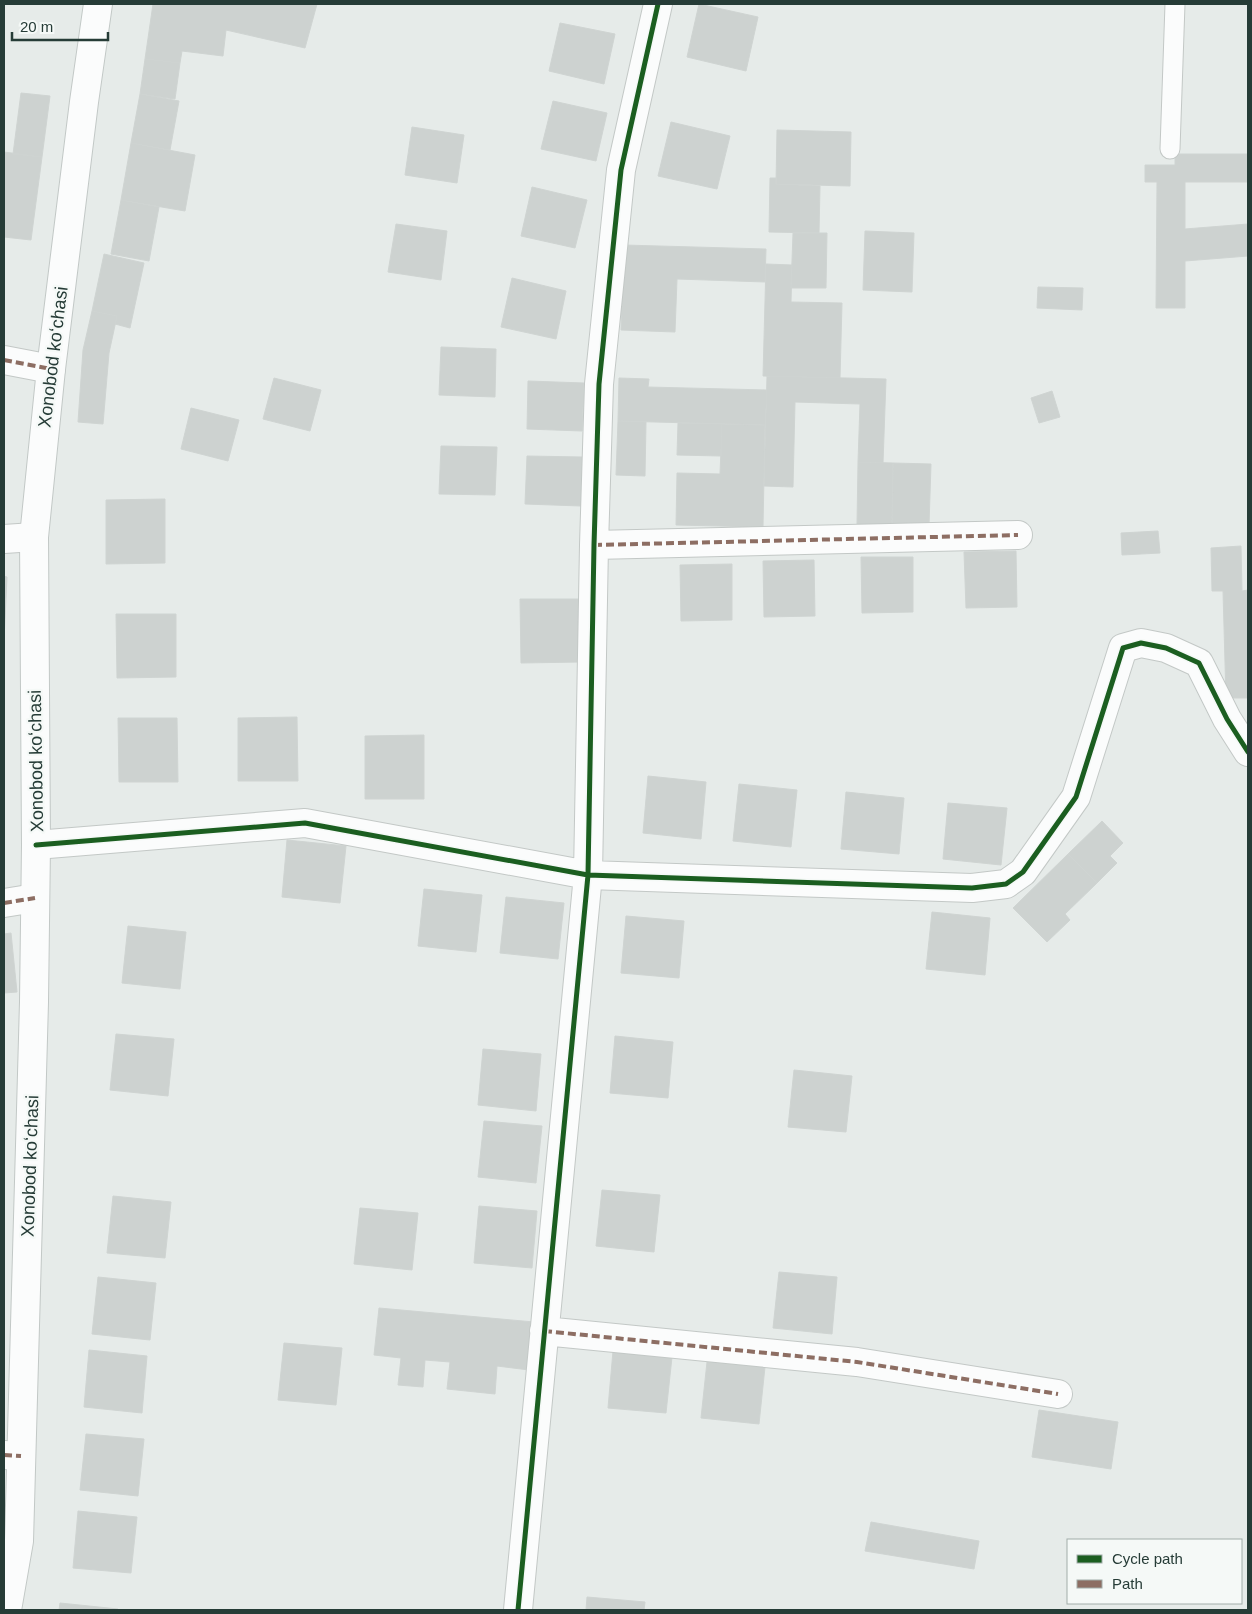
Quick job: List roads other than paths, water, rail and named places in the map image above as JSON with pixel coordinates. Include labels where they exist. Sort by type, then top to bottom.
[{"type":"street","name":"Xonobod koʻchasi","points":[[7,1610],[19,1541],[13,1455],[34,1002],[36,845],[34,537],[51,369],[98,4]]},
{"type":"street","points":[[518,1610],[588,875],[599,384],[621,170],[658,4]]},
{"type":"street","points":[[4,360],[51,369]]},
{"type":"street","points":[[594,545],[1018,535]]},
{"type":"street","points":[[4,539],[34,537]]},
{"type":"street","points":[[36,845],[305,823],[588,875],[972,888],[1006,884],[1023,872],[1076,797],[1123,648],[1142,643],[1166,648],[1200,663],[1227,720],[1248,752]]},
{"type":"street","points":[[4,902],[35,898]]},
{"type":"street","points":[[544,1331],[857,1362],[1058,1394]]},
{"type":"lane","points":[[1170,149],[1175,4]]}]
